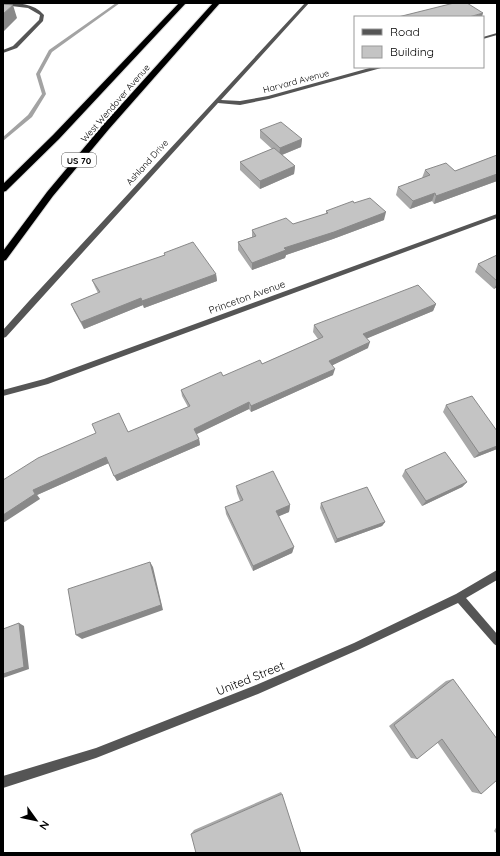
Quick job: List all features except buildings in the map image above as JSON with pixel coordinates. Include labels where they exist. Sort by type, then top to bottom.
[{"type":"highway","name":"West Wendover Avenue","points":[[3,190],[56,137],[183,3]]},
{"type":"highway","name":"West Wendover Avenue","points":[[3,258],[50,194],[106,127],[217,3]]},
{"type":"street","name":"Ashland Drive","points":[[3,336],[36,297],[307,3]]},
{"type":"street","points":[[3,4],[32,8],[39,11],[42,16],[41,20],[15,47],[3,52]]},
{"type":"street","points":[[484,38],[497,34]]},
{"type":"street","name":"Harvard Avenue","points":[[216,101],[240,103],[269,97],[375,68]]},
{"type":"street","name":"Princeton Avenue","points":[[3,393],[45,382],[497,216]]},
{"type":"street","name":"United Street","points":[[3,782],[96,753],[258,689],[357,646],[459,597],[497,575]]},
{"type":"street","points":[[459,597],[497,641]]},
{"type":"waterway","points":[[3,140],[30,116],[44,94],[38,74],[50,51],[118,3]]}]
